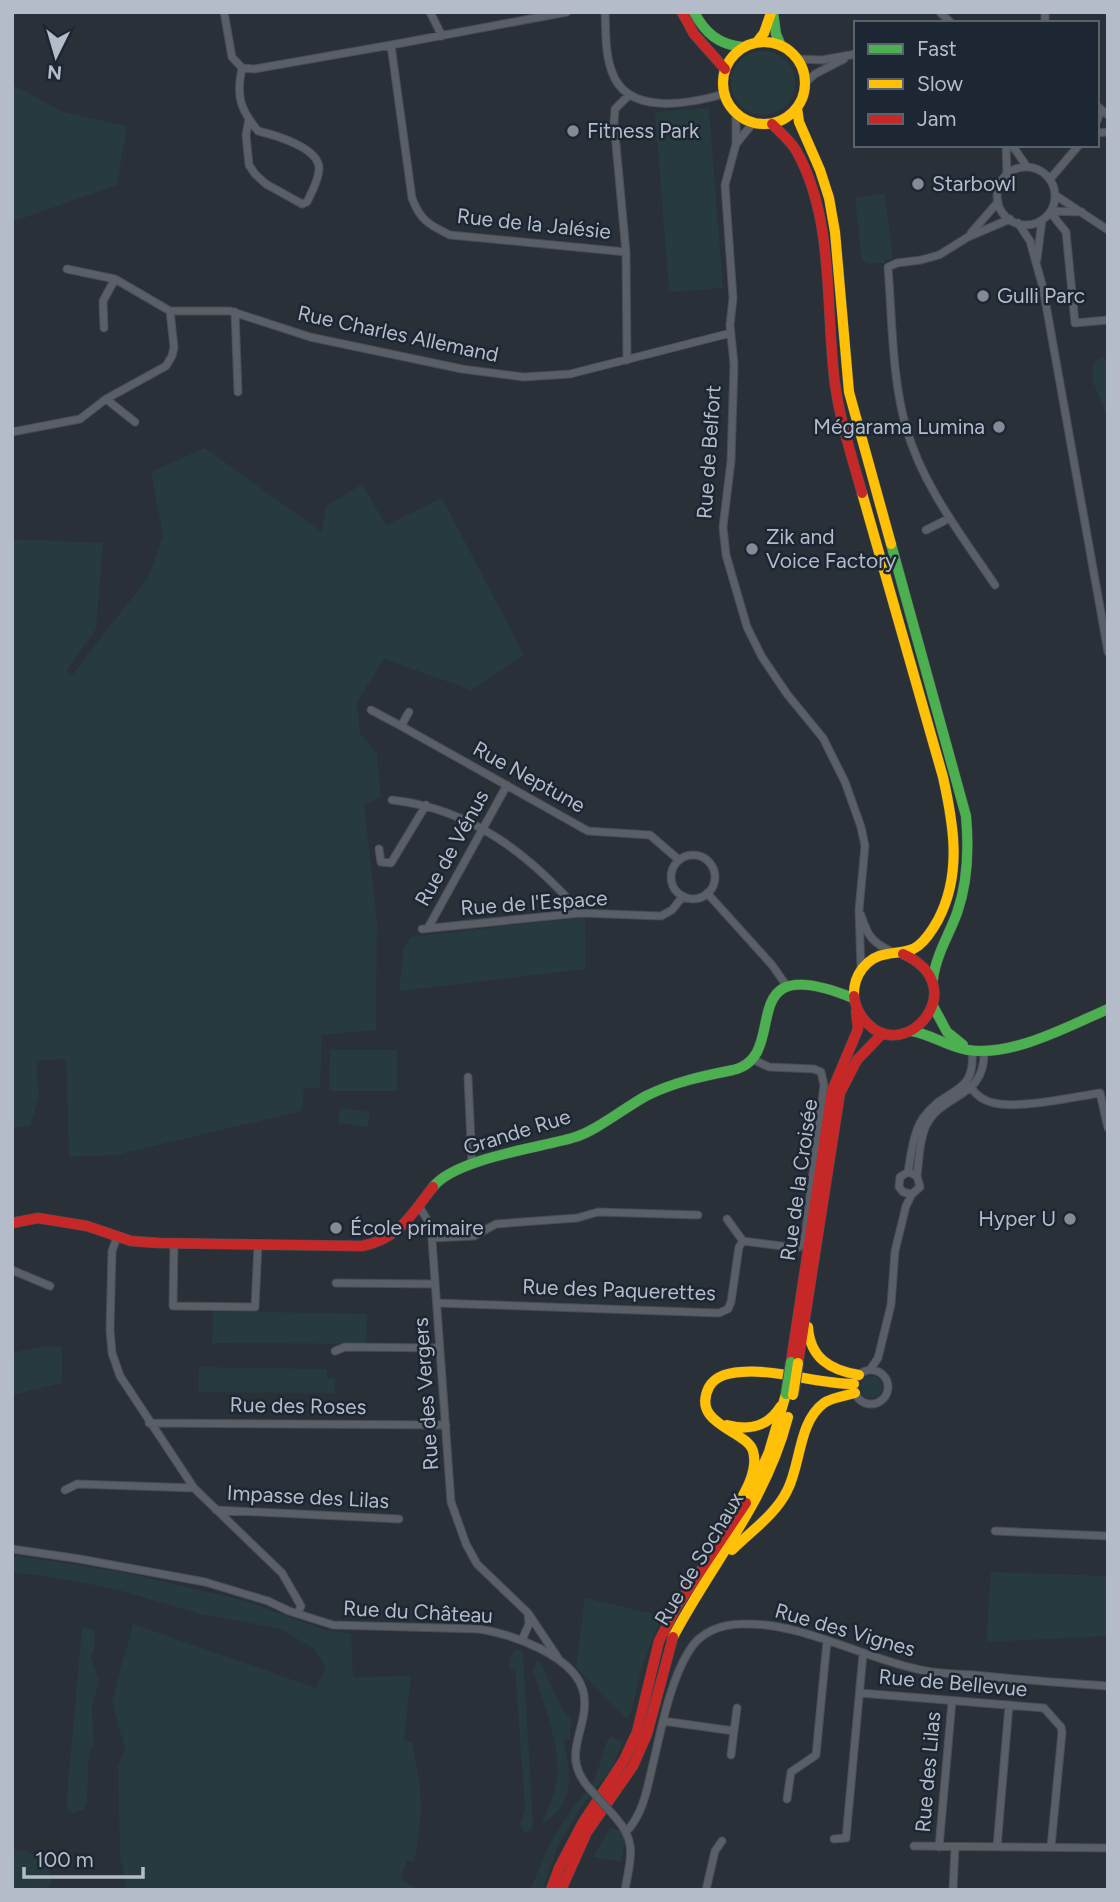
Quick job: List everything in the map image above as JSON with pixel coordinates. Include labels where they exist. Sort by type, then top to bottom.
[{"type":"main road","points":[[682,12],[694,34],[725,69]]},
{"type":"main road","points":[[694,12],[705,32],[716,41],[743,47]]},
{"type":"main road","points":[[757,42],[764,33],[772,12]]},
{"type":"main road","points":[[772,12],[776,34],[782,46]]},
{"type":"main road","points":[[757,42],[769,42],[782,46],[798,59],[806,83],[805,92],[790,116],[772,124],[753,123],[736,114],[724,94],[725,69],[735,53],[743,47],[757,42]]},
{"type":"main road","points":[[754,1060],[771,1002],[776,992],[786,985],[830,989],[854,1003],[862,1019],[871,1028],[883,1033],[902,1034],[925,1021],[935,996],[933,982],[936,958],[953,923],[965,884],[969,839],[966,816],[849,393],[835,232],[829,198],[799,122],[797,108]]},
{"type":"main road","points":[[772,124],[797,153],[813,195],[822,243],[833,372],[840,414],[954,824],[953,873],[942,914],[920,945],[875,957],[845,985],[830,989]]},
{"type":"main road","points":[[898,953],[914,958],[924,966],[933,982]]},
{"type":"main road","points":[[854,1003],[858,973]]},
{"type":"main road","name":"Rue de la Croisée","points":[[795,1362],[832,1091],[858,1030],[854,1003]]},
{"type":"main road","points":[[933,1006],[947,1032],[972,1051]]},
{"type":"main road","points":[[911,1031],[923,1032],[958,1048],[984,1050],[1022,1044],[1108,1009]]},
{"type":"main road","points":[[717,1422],[748,1430],[758,1428],[777,1413],[789,1394],[809,1303],[840,1093],[850,1069],[866,1047],[883,1033]]},
{"type":"main road","name":"Grande Rue","points":[[12,1223],[38,1218],[87,1226],[131,1241],[362,1246],[379,1243],[401,1227],[436,1183],[472,1164],[576,1137],[662,1088],[701,1075],[729,1072],[745,1067],[754,1060]]},
{"type":"main road","points":[[809,1303],[808,1335],[817,1357],[856,1384]]},
{"type":"main road","points":[[712,1562],[754,1466],[750,1444],[717,1422],[709,1413],[705,1403],[706,1393],[714,1380],[729,1373],[769,1374],[856,1384]]},
{"type":"main road","points":[[712,1562],[775,1509],[787,1493],[796,1473],[815,1412],[856,1384]]},
{"type":"main road","name":"Rue de Sochaux","points":[[561,1890],[587,1832],[633,1766],[647,1734],[670,1644],[712,1562],[748,1500],[769,1452],[789,1394]]},
{"type":"main road","name":"Rue de Sochaux","points":[[551,1890],[559,1868],[582,1824],[624,1760],[637,1732],[660,1641],[677,1606],[748,1516],[768,1478],[782,1441],[789,1394]]},
{"type":"street","points":[[224,12],[232,57],[242,68],[254,69],[567,12]]},
{"type":"street","points":[[430,12],[442,36]]},
{"type":"street","points":[[605,12],[611,69],[619,85],[629,95],[639,100],[661,103],[724,94]]},
{"type":"street","name":"Rue de la Jalésie","points":[[391,45],[412,198],[418,214],[433,227],[450,235],[626,252]]},
{"type":"street","points":[[798,59],[810,61],[854,54]]},
{"type":"street","points":[[806,83],[816,74],[854,54]]},
{"type":"street","points":[[242,68],[239,84],[242,110],[249,120],[258,131],[277,135],[297,144],[318,161],[319,169],[307,202],[302,204],[266,184],[255,174],[249,165],[246,135],[249,120]]},
{"type":"street","points":[[627,360],[626,252],[614,123],[615,109],[629,95]]},
{"type":"street","points":[[1099,107],[1108,116]]},
{"type":"street","name":"Rue de Belfort","points":[[736,114],[736,144],[725,185],[733,298],[731,333],[734,349],[731,461],[724,520],[726,555],[747,627],[762,657],[823,738],[845,782],[865,846],[859,910]]},
{"type":"street","name":"Rue de Belfort","points":[[736,144],[753,123]]},
{"type":"street","points":[[1006,147],[1007,175]]},
{"type":"street","points":[[1013,147],[1027,167]]},
{"type":"street","points":[[1049,179],[1077,147]]},
{"type":"street","points":[[1027,167],[1043,172],[1055,195],[1051,211],[1042,220],[1027,225],[1010,219],[998,202],[999,187],[1007,175],[1015,169],[1027,167]]},
{"type":"street","points":[[1055,195],[1108,230]]},
{"type":"street","points":[[968,237],[998,202]]},
{"type":"street","points":[[1051,211],[1083,212]]},
{"type":"street","points":[[1051,211],[1066,232],[1075,323],[1108,320]]},
{"type":"street","points":[[995,585],[950,518],[917,456],[906,426],[896,366],[888,267],[939,255],[968,237],[1010,219]]},
{"type":"street","points":[[1037,263],[1042,220]]},
{"type":"street","points":[[1018,223],[1030,241],[1037,263],[1108,652]]},
{"type":"street","name":"Rue Charles Allemand","points":[[67,269],[115,279],[170,311],[235,312],[310,337],[462,369],[524,377],[570,374],[731,333]]},
{"type":"street","points":[[104,328],[103,301],[115,279]]},
{"type":"street","points":[[12,432],[80,419],[106,399],[166,366],[174,347],[170,311]]},
{"type":"street","points":[[235,312],[238,392]]},
{"type":"street","points":[[106,399],[135,422]]},
{"type":"street","points":[[926,530],[950,518]]},
{"type":"street","name":"Rue Neptune","points":[[371,710],[588,831],[650,835],[679,860]]},
{"type":"street","points":[[401,726],[409,712]]},
{"type":"street","name":"Rue de Vénus","points":[[425,929],[507,785]]},
{"type":"street","points":[[392,800],[440,808],[483,828],[542,872],[581,914]]},
{"type":"street","points":[[379,849],[380,862],[391,863],[426,805]]},
{"type":"street","points":[[693,855],[707,860],[713,869],[714,880],[707,893],[697,898],[683,896],[674,888],[671,876],[679,860],[693,855]]},
{"type":"street","points":[[707,893],[772,965],[786,985]]},
{"type":"street","name":"Rue de l'Espace","points":[[425,929],[581,914],[661,916],[672,910],[683,896]]},
{"type":"street","points":[[859,910],[867,933],[877,944],[898,953]]},
{"type":"street","points":[[858,973],[859,910]]},
{"type":"street","points":[[908,1193],[920,1187],[917,1176],[925,1127],[934,1115],[981,1078],[984,1050]]},
{"type":"street","points":[[908,1193],[899,1187],[899,1180],[908,1172],[921,1121],[932,1106],[970,1078],[973,1070],[972,1051]]},
{"type":"street","points":[[727,1219],[743,1241],[797,1248],[804,1244],[824,1085],[821,1072],[814,1069],[769,1068],[754,1060]]},
{"type":"street","points":[[468,1077],[472,1164]]},
{"type":"street","points":[[971,1088],[983,1099],[998,1104],[1104,1092],[1108,1128]]},
{"type":"street","points":[[908,1172],[917,1176]]},
{"type":"street","points":[[870,1370],[885,1378],[888,1389],[883,1399],[866,1403],[856,1384],[878,1359],[891,1305],[895,1251],[908,1193]]},
{"type":"street","name":"Rue des Vergers","points":[[419,1206],[427,1217],[432,1238],[451,1502],[466,1544],[477,1564],[528,1613],[559,1660]]},
{"type":"street","points":[[432,1238],[474,1236],[496,1224],[577,1218],[598,1212],[698,1215]]},
{"type":"street","points":[[117,1237],[112,1251],[110,1330],[112,1353],[120,1376],[194,1488],[282,1573],[301,1606],[298,1614]]},
{"type":"street","name":"Rue des Paquerettes","points":[[437,1303],[719,1313],[728,1308],[731,1302],[743,1241]]},
{"type":"street","points":[[174,1243],[173,1306],[256,1307],[258,1245]]},
{"type":"street","points":[[12,1270],[50,1286]]},
{"type":"street","points":[[336,1283],[435,1284]]},
{"type":"street","points":[[335,1351],[345,1347],[440,1348]]},
{"type":"street","points":[[878,1359],[881,1374]]},
{"type":"street","name":"Rue des Roses","points":[[149,1423],[446,1425]]},
{"type":"street","points":[[65,1490],[77,1484],[194,1488]]},
{"type":"street","name":"Impasse des Lilas","points":[[215,1510],[399,1519]]},
{"type":"street","points":[[995,1531],[1108,1536]]},
{"type":"street","name":"Rue du Château","points":[[12,1549],[205,1582],[344,1627],[478,1629],[522,1640],[559,1660],[575,1677],[584,1694],[582,1720],[575,1746],[577,1771],[627,1831]]},
{"type":"street","points":[[522,1640],[529,1624],[528,1613]]},
{"type":"street","points":[[530,1644],[536,1637],[537,1625]]},
{"type":"street","name":"Rue des Vignes","points":[[627,1831],[639,1815],[663,1721],[689,1650],[700,1638],[727,1625],[765,1625],[889,1663],[922,1670],[1108,1686]]},
{"type":"street","points":[[787,1799],[791,1772],[816,1755],[827,1642]]},
{"type":"street","points":[[834,1839],[846,1838],[863,1654]]},
{"type":"street","name":"Rue de Bellevue","points":[[860,1693],[1044,1708],[1061,1727],[1062,1732],[1051,1847]]},
{"type":"street","name":"Rue des Lilas","points":[[939,1847],[952,1701]]},
{"type":"street","points":[[997,1847],[1009,1705]]},
{"type":"street","points":[[731,1755],[737,1708]]},
{"type":"street","points":[[663,1721],[734,1731]]},
{"type":"street","points":[[625,1890],[631,1849],[627,1831]]},
{"type":"street","points":[[706,1890],[715,1852],[722,1842]]},
{"type":"street","points":[[914,1846],[1108,1847]]},
{"type":"street","points":[[953,1890],[955,1847]]},
{"type":"green space","points":[[763,51],[781,57],[789,65],[795,83],[789,101],[781,109],[763,115],[745,109],[737,101],[731,83],[737,65],[745,57]]},
{"type":"green space","points":[[12,84],[62,112],[127,126],[117,185],[12,222]]},
{"type":"green space","points":[[709,108],[723,288],[669,292],[655,112]]},
{"type":"green space","points":[[885,193],[893,259],[885,260],[885,263],[867,264],[862,260],[855,198]]},
{"type":"green space","points":[[1101,358],[1108,359],[1108,419],[1092,379],[1094,363]]},
{"type":"green space","points":[[205,448],[322,532],[326,507],[362,484],[386,525],[442,498],[524,655],[471,690],[384,659],[357,702],[360,733],[377,754],[381,797],[364,804],[377,922],[376,1030],[322,1035],[320,1088],[304,1088],[302,1111],[115,1155],[69,1157],[66,1059],[36,1061],[39,1097],[30,1126],[12,1128],[12,539],[103,543],[96,629],[67,670],[72,675],[149,576],[163,536],[151,472]]},
{"type":"green space","points":[[585,917],[586,969],[399,991],[404,947],[411,937]]},
{"type":"green space","points":[[330,1050],[397,1050],[397,1091],[329,1091]]},
{"type":"green space","points":[[340,1108],[370,1112],[368,1127],[338,1123]]},
{"type":"green space","points":[[213,1311],[367,1314],[366,1344],[212,1343]]},
{"type":"green space","points":[[62,1346],[62,1383],[12,1395],[12,1353],[39,1347]]},
{"type":"green space","points":[[199,1367],[327,1369],[327,1378],[335,1378],[334,1393],[198,1392]]},
{"type":"green space","points":[[871,1376],[879,1379],[882,1387],[879,1395],[871,1398],[863,1395],[860,1387],[863,1379]]},
{"type":"green space","points":[[12,1555],[127,1573],[246,1601],[325,1630],[351,1634],[353,1677],[411,1676],[404,1740],[412,1743],[420,1789],[421,1815],[414,1862],[407,1860],[401,1880],[421,1890],[127,1890],[120,1856],[118,1766],[125,1750],[112,1701],[133,1624],[316,1688],[326,1667],[314,1649],[281,1629],[200,1614],[115,1589],[39,1575],[12,1573]]},
{"type":"green space","points":[[991,1572],[1108,1576],[1108,1636],[986,1642]]},
{"type":"green space","points":[[585,1598],[662,1616],[641,1669],[632,1711],[627,1719],[576,1667]]},
{"type":"green space","points":[[82,1628],[94,1630],[95,1644],[91,1658],[99,1680],[92,1707],[94,1745],[89,1752],[87,1803],[84,1809],[73,1813],[66,1806]]},
{"type":"green space","points":[[517,1649],[523,1652],[533,1821],[532,1830],[524,1833],[520,1824],[525,1810],[515,1669],[509,1669],[511,1655]]},
{"type":"green space","points":[[537,1661],[541,1663],[559,1703],[571,1720],[570,1740],[564,1740],[569,1777],[567,1795],[558,1811],[541,1825],[555,1789],[557,1761],[552,1729],[533,1670]]},
{"type":"green space","points":[[611,1736],[623,1742],[612,1767],[578,1812],[558,1846],[542,1890],[530,1890],[549,1845],[573,1807],[594,1782],[606,1743]]},
{"type":"green space","points":[[610,1828],[621,1830],[625,1842],[621,1862],[593,1857]]},
{"type":"green space","points":[[12,1849],[26,1851],[47,1861],[52,1882],[46,1890],[21,1890],[12,1887]]},
{"type":"traffic: fast","points":[[694,12],[714,37],[727,44],[743,47]]},
{"type":"traffic: fast","points":[[773,12],[776,34],[781,46]]},
{"type":"traffic: fast","points":[[891,544],[966,816],[967,853],[963,889],[933,979]]},
{"type":"traffic: fast","points":[[433,1187],[459,1169],[581,1135],[657,1091],[733,1070],[751,1061],[760,1046],[769,1010],[776,995],[790,986],[814,986],[853,998]]},
{"type":"traffic: fast","points":[[933,1006],[947,1032],[963,1045]]},
{"type":"traffic: fast","points":[[911,1031],[968,1050],[1003,1049],[1040,1038],[1108,1009]]},
{"type":"traffic: fast","points":[[786,1394],[791,1362]]},
{"type":"traffic: slow","points":[[757,42],[764,33],[771,13]]},
{"type":"traffic: slow","points":[[756,42],[772,42],[787,49],[798,60],[805,75],[805,83],[802,99],[793,112],[772,124],[756,124],[741,117],[730,106],[723,91],[723,75],[730,60],[741,49],[756,42]]},
{"type":"traffic: slow","points":[[797,108],[799,122],[829,198],[835,232],[849,392],[891,544]]},
{"type":"traffic: slow","points":[[854,996],[858,975],[867,963],[880,956],[915,948],[932,930],[946,903],[954,850],[943,777],[862,493]]},
{"type":"traffic: slow","points":[[808,1327],[813,1347],[823,1361],[839,1370],[859,1375]]},
{"type":"traffic: slow","points":[[793,1395],[798,1363]]},
{"type":"traffic: slow","points":[[734,1512],[752,1475],[753,1451],[749,1444],[713,1418],[707,1410],[705,1400],[712,1383],[727,1374],[755,1372],[854,1384]]},
{"type":"traffic: slow","points":[[732,1550],[782,1500],[792,1481],[809,1421],[816,1411],[828,1401],[855,1393]]},
{"type":"traffic: slow","points":[[746,1503],[769,1452],[786,1394]]},
{"type":"traffic: slow","points":[[727,1425],[743,1428],[758,1426],[770,1419],[781,1406]]},
{"type":"traffic: slow","points":[[673,1637],[752,1504],[766,1477],[788,1417]]},
{"type":"traffic: jam","points":[[682,12],[694,34],[725,69]]},
{"type":"traffic: jam","points":[[772,124],[797,152],[818,207],[827,265],[835,384],[862,493]]},
{"type":"traffic: jam","points":[[854,996],[863,1018],[884,1034],[900,1034],[915,1028],[927,1016],[933,1001],[933,984],[923,968],[903,954]]},
{"type":"traffic: jam","points":[[791,1362],[832,1091],[858,1029],[856,1011]]},
{"type":"traffic: jam","points":[[798,1363],[840,1093],[857,1060],[883,1033]]},
{"type":"traffic: jam","points":[[12,1223],[38,1218],[87,1226],[131,1241],[159,1243],[362,1246],[375,1243],[395,1232],[433,1187]]},
{"type":"traffic: jam","points":[[551,1890],[559,1868],[582,1824],[624,1760],[637,1732],[659,1641],[677,1606],[746,1503]]},
{"type":"traffic: jam","points":[[561,1890],[587,1832],[633,1766],[647,1734],[673,1637]]},
{"type":"place","name":"Fitness Park","points":[[573,131]]},
{"type":"place","name":"Starbowl","points":[[918,184]]},
{"type":"place","name":"Gulli Parc","points":[[983,296]]},
{"type":"place","name":"Mégarama Lumina","points":[[999,427]]},
{"type":"place","name":"Zik and Voice Factory","points":[[752,549]]},
{"type":"place","name":"Hyper U","points":[[1070,1219]]},
{"type":"place","name":"École primaire","points":[[336,1228]]}]
